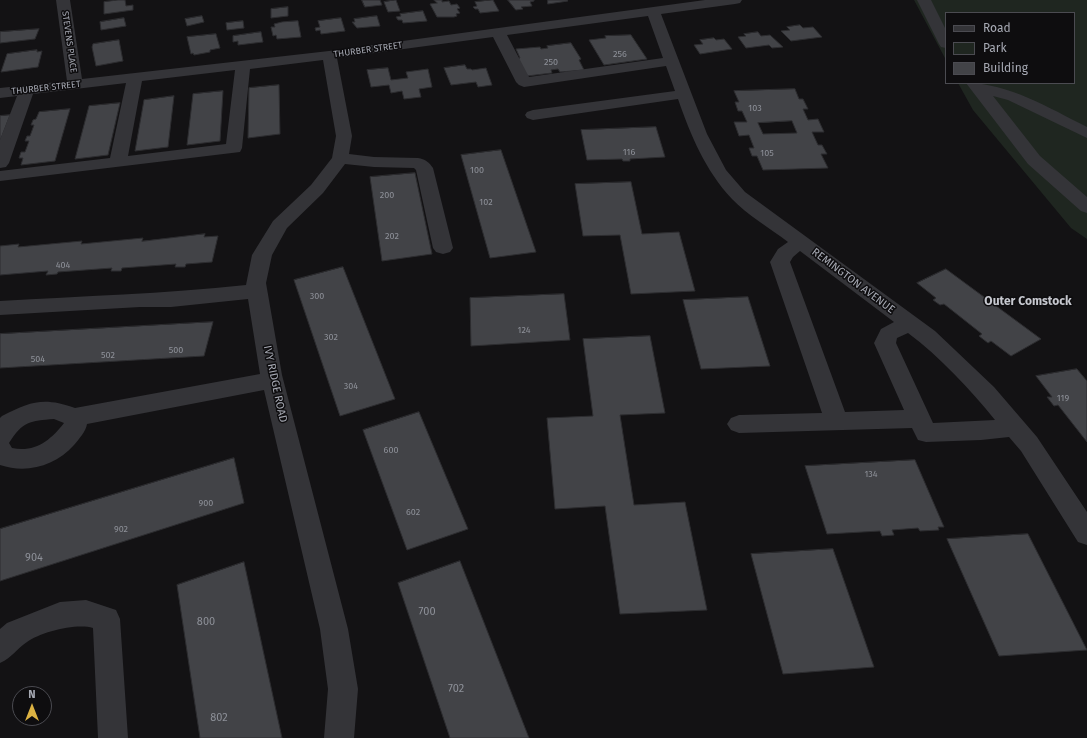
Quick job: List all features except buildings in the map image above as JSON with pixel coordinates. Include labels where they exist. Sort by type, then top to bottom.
[{"type":"street","name":"STEVENS PLACE","points":[[63,0],[75,85]]},
{"type":"street","points":[[924,0],[945,42]]},
{"type":"street","name":"THURBER STREET","points":[[0,93],[329,55],[725,1]]},
{"type":"street","name":"REMINGTON AVENUE","points":[[653,11],[699,134],[718,172],[739,196],[927,336],[986,393],[1029,444],[1087,534]]},
{"type":"street","points":[[498,32],[524,82],[671,61]]},
{"type":"street","name":"IVY RIDGE ROAD","points":[[329,55],[344,136],[340,158],[317,189],[280,225],[262,255],[256,283],[273,380],[334,629],[343,689],[338,738]]},
{"type":"street","points":[[0,176],[234,148],[243,65]]},
{"type":"street","points":[[118,162],[135,78]]},
{"type":"street","points":[[976,86],[1014,98],[1087,133]]},
{"type":"street","points":[[976,86],[1034,160],[1087,207]]},
{"type":"street","points":[[0,163],[27,90]]},
{"type":"street","points":[[533,115],[684,94]]},
{"type":"street","points":[[340,158],[374,162],[418,163],[424,168],[443,248]]},
{"type":"street","points":[[800,242],[785,253],[780,262],[837,421]]},
{"type":"street","points":[[0,308],[140,300],[171,300],[258,291]]},
{"type":"street","points":[[909,323],[888,334],[886,343],[926,433],[981,431],[1015,427]]},
{"type":"street","points":[[0,438],[10,422],[30,412],[55,410],[75,417],[206,394],[273,380]]},
{"type":"street","points":[[0,448],[3,456],[14,460],[35,458],[54,450],[68,437],[76,424],[75,417]]},
{"type":"street","points":[[739,424],[919,419]]},
{"type":"street","points":[[0,649],[17,632],[60,615],[86,613],[106,619],[113,738]]},
{"type":"green space","points":[[914,0],[1087,0],[1087,239],[1071,228],[973,110],[959,84],[1075,84],[1075,12],[945,12],[945,58]]},
{"type":"district","name":"Outer Comstock","points":[[1028,302]]}]
